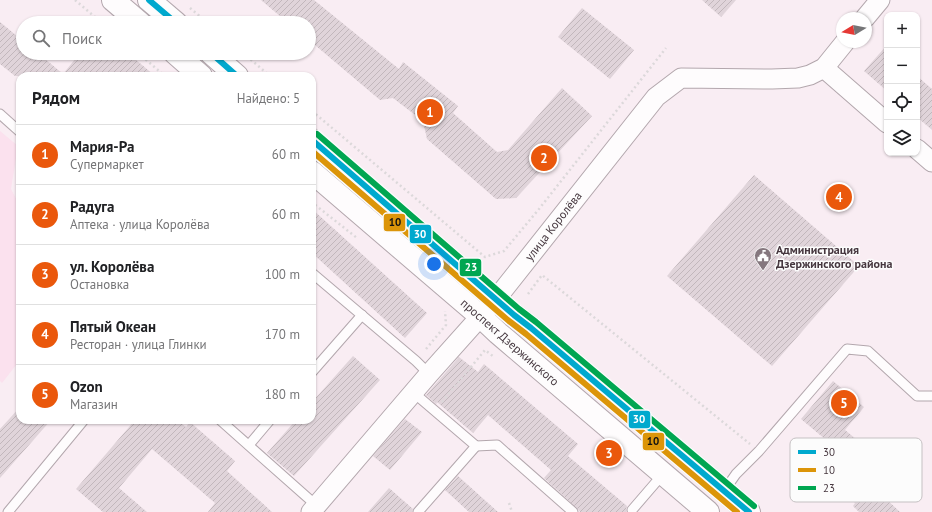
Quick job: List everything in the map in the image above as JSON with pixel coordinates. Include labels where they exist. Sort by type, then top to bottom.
[{"type":"main road","points":[[113,0],[132,16]]},
{"type":"main road","points":[[149,0],[181,14]]},
{"type":"main road","points":[[182,60],[196,72]]},
{"type":"main road","points":[[219,60],[232,72]]},
{"type":"main road","name":"проспект Дзержинского","points":[[316,143],[514,315],[749,512]]},
{"type":"main road","name":"проспект Дзержинского","points":[[316,175],[708,512]]},
{"type":"street","points":[[870,12],[880,0]]},
{"type":"street","name":"улица Королёва","points":[[314,509],[429,374],[496,299],[656,97],[681,78],[798,78],[810,75],[824,68],[840,48]]},
{"type":"street","points":[[824,68],[884,120]]},
{"type":"street","points":[[920,152],[932,162]]},
{"type":"lane","points":[[0,114],[16,128]]},
{"type":"lane","points":[[316,276],[416,361],[429,374]]},
{"type":"lane","points":[[316,367],[362,315]]},
{"type":"lane","points":[[724,491],[736,474],[759,451],[847,349],[868,352],[917,396],[932,396]]},
{"type":"lane","points":[[414,393],[476,446],[497,445],[573,512]]},
{"type":"lane","points":[[8,512],[81,424]]},
{"type":"lane","points":[[225,424],[249,445],[314,509]]},
{"type":"lane","points":[[249,445],[267,424]]},
{"type":"lane","points":[[418,512],[476,446]]},
{"type":"lane","points":[[632,510],[663,474]]},
{"type":"path","points":[[75,0],[94,16]]},
{"type":"path","points":[[316,114],[485,257],[504,251],[666,48]]},
{"type":"path","points":[[146,60],[160,72]]},
{"type":"path","points":[[251,60],[265,72]]},
{"type":"path","points":[[316,205],[358,238]]},
{"type":"path","points":[[528,294],[542,275],[759,451]]},
{"type":"path","points":[[416,361],[446,325],[444,308]]},
{"type":"path","points":[[434,411],[485,350]]},
{"type":"path","points":[[509,503],[512,512]]},
{"type":"shaded area","points":[[0,131],[16,144],[16,158],[11,189],[16,198],[16,365],[2,383],[0,381]]},
{"type":"building","points":[[261,0],[314,0],[399,69],[403,62],[458,106],[453,113],[497,152],[508,150],[562,88],[592,116],[516,198],[496,199],[427,139],[423,121],[393,98],[380,100],[316,46],[316,16],[280,16]]},
{"type":"building","points":[[702,0],[736,0],[721,17]]},
{"type":"building","points":[[582,8],[634,50],[610,79],[558,37]]},
{"type":"building","points":[[0,22],[16,35],[16,60],[46,60],[61,72],[16,72],[15,76],[0,64]]},
{"type":"building","points":[[884,48],[884,88],[864,71]]},
{"type":"building","points":[[74,60],[136,60],[150,72],[65,72]]},
{"type":"building","points":[[920,79],[932,89],[932,130],[920,120]]},
{"type":"building","name":"Администрация Дзержинского района","points":[[754,175],[859,266],[772,366],[667,276]]},
{"type":"building","points":[[316,213],[427,313],[405,338],[316,257]]},
{"type":"building","points":[[353,356],[380,380],[294,476],[267,453],[292,424],[316,424],[316,398]]},
{"type":"building","points":[[459,357],[478,372],[484,364],[578,444],[568,456],[627,506],[626,512],[580,512],[544,478],[551,470],[488,415],[473,433],[437,402],[436,404],[426,395]]},
{"type":"building","points":[[833,381],[864,407],[845,430],[855,438],[824,438],[801,419]]},
{"type":"building","points":[[16,411],[16,424],[47,424],[0,478],[0,429]]},
{"type":"building","points":[[405,419],[422,432],[390,470],[373,456]]},
{"type":"building","points":[[132,424],[182,424],[186,427],[188,424],[192,424],[235,461],[227,471],[272,512],[208,512],[215,503],[152,449],[119,488],[147,512],[103,512],[76,489]]},
{"type":"building","points":[[458,476],[498,512],[469,512],[445,490]]},
{"type":"building","points":[[389,488],[413,509],[412,512],[368,512]]},
{"type":"building","points":[[854,502],[889,502],[900,512],[859,512],[853,506],[855,503]]},
{"type":"transit line","name":"30","points":[[149,0],[168,16]]},
{"type":"transit line","name":"30","points":[[219,60],[232,72]]},
{"type":"transit line","name":"23","points":[[317,134],[519,309],[754,506]]},
{"type":"transit line","name":"30","points":[[316,143],[514,315],[749,512]]},
{"type":"transit line","name":"10","points":[[316,154],[509,321],[737,512]]},
{"type":"place","name":"Мария-Ра","points":[[430,112]]},
{"type":"place","name":"Радуга","points":[[544,158]]},
{"type":"place","name":"Пятый Океан","points":[[839,197]]},
{"type":"place","name":"Администрация Дзержинского района","points":[[763,271]]},
{"type":"place","name":"Ozon","points":[[844,403]]},
{"type":"place","name":"ул. Королёва","points":[[609,453]]}]
